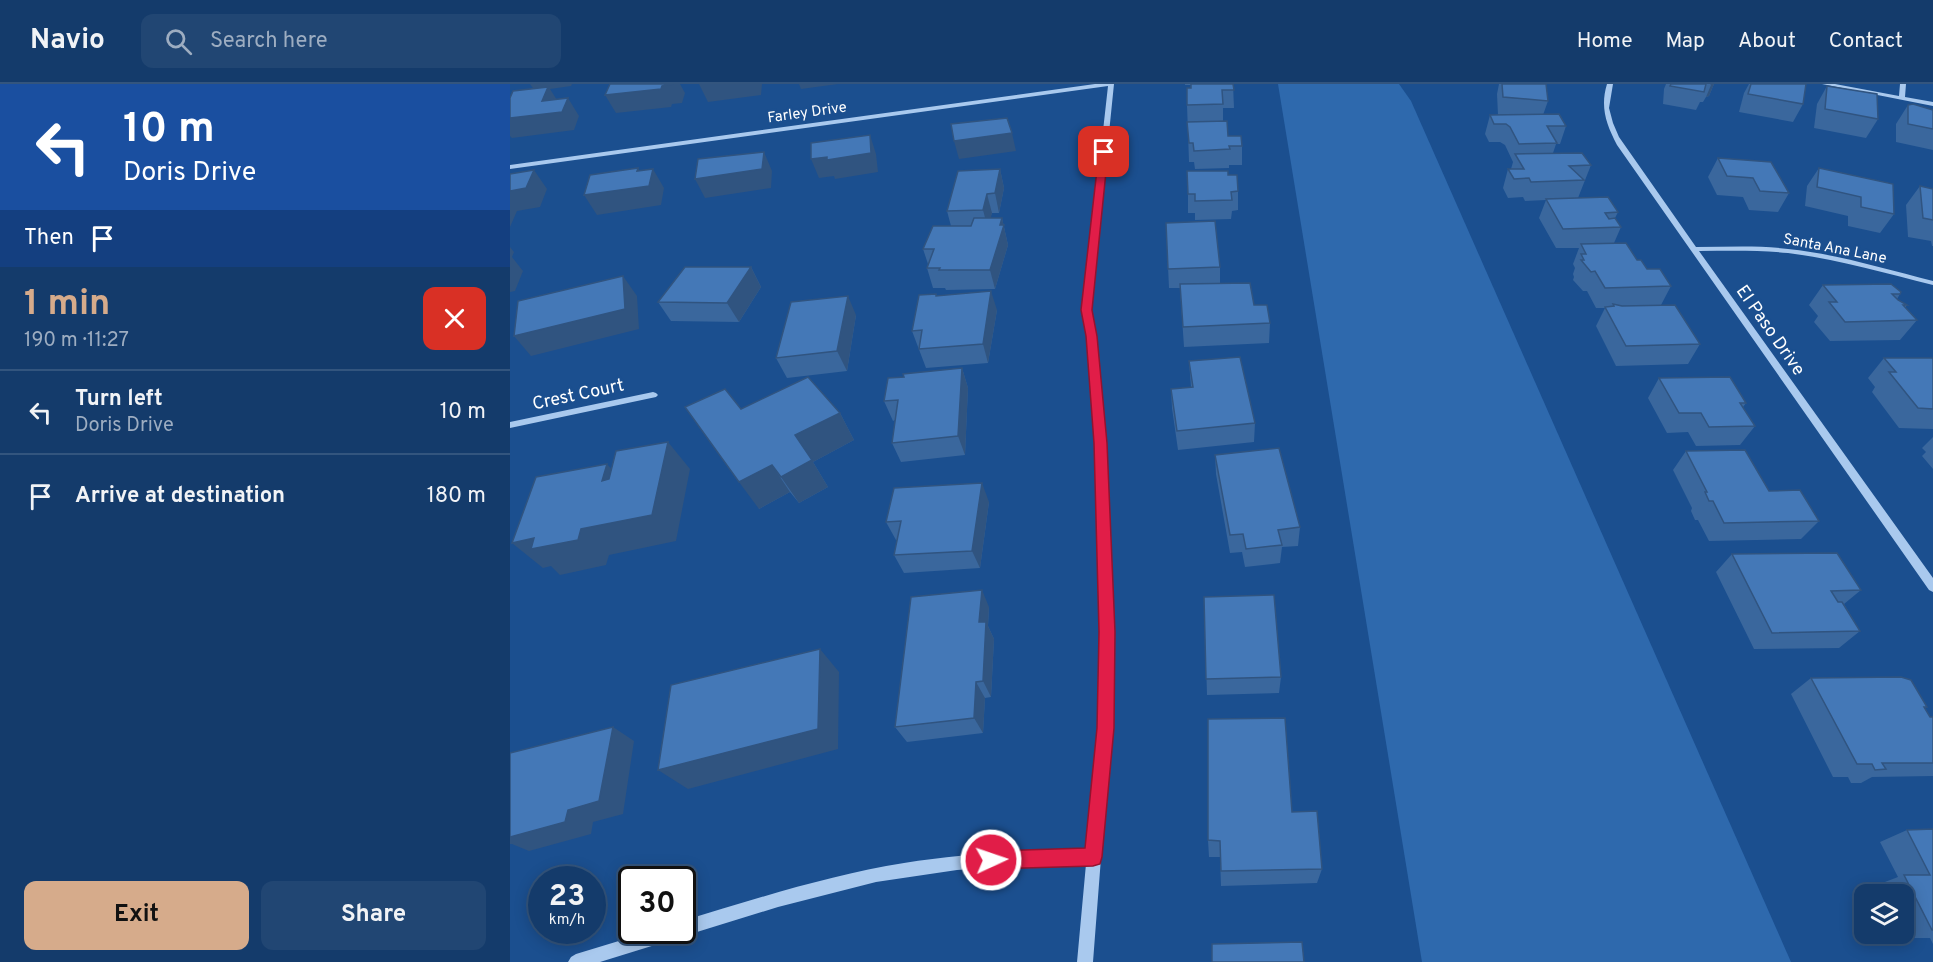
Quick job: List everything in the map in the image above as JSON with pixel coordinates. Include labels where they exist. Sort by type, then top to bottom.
[{"type":"street","name":"Farley Drive","points":[[510,167],[1109,84]]},
{"type":"street","points":[[1085,962],[1105,728],[1107,632],[1101,443],[1092,336],[1087,310],[1109,84]]},
{"type":"street","name":"El Paso Drive","points":[[1610,84],[1605,102],[1608,123],[1620,145],[1933,587]]},
{"type":"street","points":[[1825,84],[1933,104]]},
{"type":"street","points":[[1902,99],[1903,84]]},
{"type":"street","name":"Santa Ana Lane","points":[[1694,249],[1768,249],[1812,255],[1933,283]]},
{"type":"street","name":"Crest Court","points":[[510,425],[653,395]]},
{"type":"street","points":[[696,924],[794,894],[878,874],[958,862],[1093,857]]},
{"type":"street","points":[[576,962],[633,944]]},
{"type":"shaded area","points":[[1278,84],[1399,84],[1411,101],[1791,962],[1422,962]]},
{"type":"building","points":[[610,84],[673,84],[662,86],[661,89],[605,95]]},
{"type":"building","points":[[1191,84],[1233,84],[1234,90],[1222,90],[1223,104],[1187,105],[1187,88],[1191,88]]},
{"type":"building","points":[[1502,84],[1546,84],[1548,101],[1503,97]]},
{"type":"building","points":[[1671,84],[1706,84],[1704,92],[1670,86]]},
{"type":"building","points":[[1751,84],[1806,84],[1803,104],[1748,94]]},
{"type":"building","points":[[1827,86],[1877,94],[1878,119],[1825,109]]},
{"type":"building","points":[[548,87],[542,101],[568,98],[562,112],[510,118],[510,98],[513,91]]},
{"type":"building","points":[[1913,104],[1933,110],[1933,129],[1908,124],[1908,105]]},
{"type":"building","points":[[1559,114],[1566,126],[1547,126],[1557,143],[1519,144],[1510,127],[1506,124],[1494,124],[1490,115]]},
{"type":"building","points":[[1007,118],[1012,133],[954,141],[951,124]]},
{"type":"building","points":[[1227,121],[1228,136],[1241,136],[1242,146],[1194,151],[1193,143],[1189,143],[1187,122]]},
{"type":"building","points":[[870,135],[871,153],[827,160],[827,157],[811,159],[811,143]]},
{"type":"building","points":[[764,152],[762,169],[695,179],[698,159]]},
{"type":"building","points":[[1582,153],[1591,165],[1569,166],[1584,180],[1531,182],[1529,178],[1514,179],[1508,169],[1524,169],[1515,154]]},
{"type":"building","points":[[1718,158],[1771,162],[1789,193],[1760,191],[1753,178],[1727,176]]},
{"type":"building","points":[[638,168],[637,171],[653,169],[649,186],[584,195],[590,175]]},
{"type":"building","points":[[1819,168],[1893,184],[1894,214],[1861,207],[1861,197],[1817,187]]},
{"type":"building","points":[[1000,169],[995,193],[987,194],[983,210],[947,211],[958,171]]},
{"type":"building","points":[[534,170],[526,188],[510,191],[510,174]]},
{"type":"building","points":[[1187,171],[1228,171],[1228,175],[1237,175],[1238,191],[1231,192],[1232,200],[1195,201],[1195,194],[1188,194]]},
{"type":"building","points":[[1920,186],[1933,189],[1933,220],[1923,218]]},
{"type":"building","points":[[1608,197],[1618,212],[1605,213],[1609,219],[1615,218],[1621,227],[1563,229],[1546,199]]},
{"type":"building","points":[[974,218],[1002,218],[1000,225],[1004,225],[990,270],[927,268],[934,249],[923,249],[933,226],[971,226]]},
{"type":"building","points":[[1215,221],[1220,267],[1168,269],[1166,223]]},
{"type":"building","points":[[1626,243],[1637,260],[1641,260],[1647,269],[1660,269],[1671,286],[1605,288],[1595,271],[1591,272],[1581,260],[1584,260],[1581,254],[1586,254],[1581,244]]},
{"type":"building","points":[[685,267],[751,267],[727,303],[658,302]]},
{"type":"building","points":[[623,276],[625,309],[514,336],[518,301]]},
{"type":"building","points":[[1250,283],[1254,305],[1267,305],[1270,323],[1183,327],[1180,284]]},
{"type":"building","points":[[1891,284],[1901,292],[1892,294],[1907,305],[1903,305],[1917,320],[1845,322],[1829,302],[1837,302],[1823,285]]},
{"type":"building","points":[[991,291],[983,344],[919,349],[922,330],[912,331],[919,295],[936,294],[936,296]]},
{"type":"building","points":[[848,296],[837,351],[776,358],[791,302]]},
{"type":"building","points":[[1613,304],[1622,306],[1675,305],[1700,344],[1626,346],[1605,307],[1614,306]]},
{"type":"building","points":[[1240,357],[1255,423],[1177,431],[1171,389],[1193,387],[1189,361]]},
{"type":"building","points":[[1884,358],[1933,359],[1933,409],[1918,408],[1889,372],[1896,372]]},
{"type":"building","points":[[962,368],[958,436],[892,443],[898,400],[884,401],[888,378],[904,377],[903,374]]},
{"type":"building","points":[[808,377],[840,413],[795,435],[812,460],[781,477],[772,465],[739,482],[685,407],[725,389],[741,409]]},
{"type":"building","points":[[1730,377],[1746,403],[1740,403],[1755,426],[1709,427],[1701,413],[1679,413],[1659,378]]},
{"type":"building","points":[[668,442],[652,515],[581,529],[578,540],[531,549],[534,538],[512,543],[536,477],[607,464],[602,481],[609,479],[616,451]]},
{"type":"building","points":[[1279,448],[1300,527],[1278,530],[1282,545],[1246,549],[1243,534],[1230,535],[1215,455]]},
{"type":"building","points":[[1745,450],[1769,491],[1800,490],[1819,521],[1724,523],[1713,501],[1709,501],[1705,492],[1707,492],[1686,451]]},
{"type":"building","points":[[982,483],[972,551],[894,555],[901,521],[886,522],[894,488]]},
{"type":"building","points":[[1837,553],[1861,590],[1831,591],[1838,602],[1842,602],[1860,631],[1772,633],[1732,554]]},
{"type":"building","points":[[982,590],[979,622],[986,622],[983,681],[976,682],[974,718],[895,727],[911,597]]},
{"type":"building","points":[[1274,595],[1281,677],[1206,679],[1204,597]]},
{"type":"building","points":[[820,649],[818,729],[658,770],[671,685]]},
{"type":"building","points":[[1901,677],[1911,680],[1927,707],[1924,707],[1930,717],[1933,717],[1933,763],[1882,763],[1886,769],[1875,770],[1872,764],[1857,764],[1811,678]]},
{"type":"building","points":[[1285,718],[1292,812],[1317,811],[1322,869],[1221,871],[1220,841],[1208,840],[1208,719]]},
{"type":"building","points":[[613,727],[599,801],[568,810],[565,822],[510,837],[510,753]]},
{"type":"building","points":[[1933,829],[1933,930],[1914,895],[1914,884],[1909,884],[1904,875],[1930,875],[1907,830]]},
{"type":"building","points":[[1302,942],[1304,962],[1212,962],[1212,944]]},
{"type":"route","points":[[991,860],[1093,857],[1105,728],[1104,688],[1107,632],[1101,443],[1092,336],[1087,310],[1104,152]]}]
